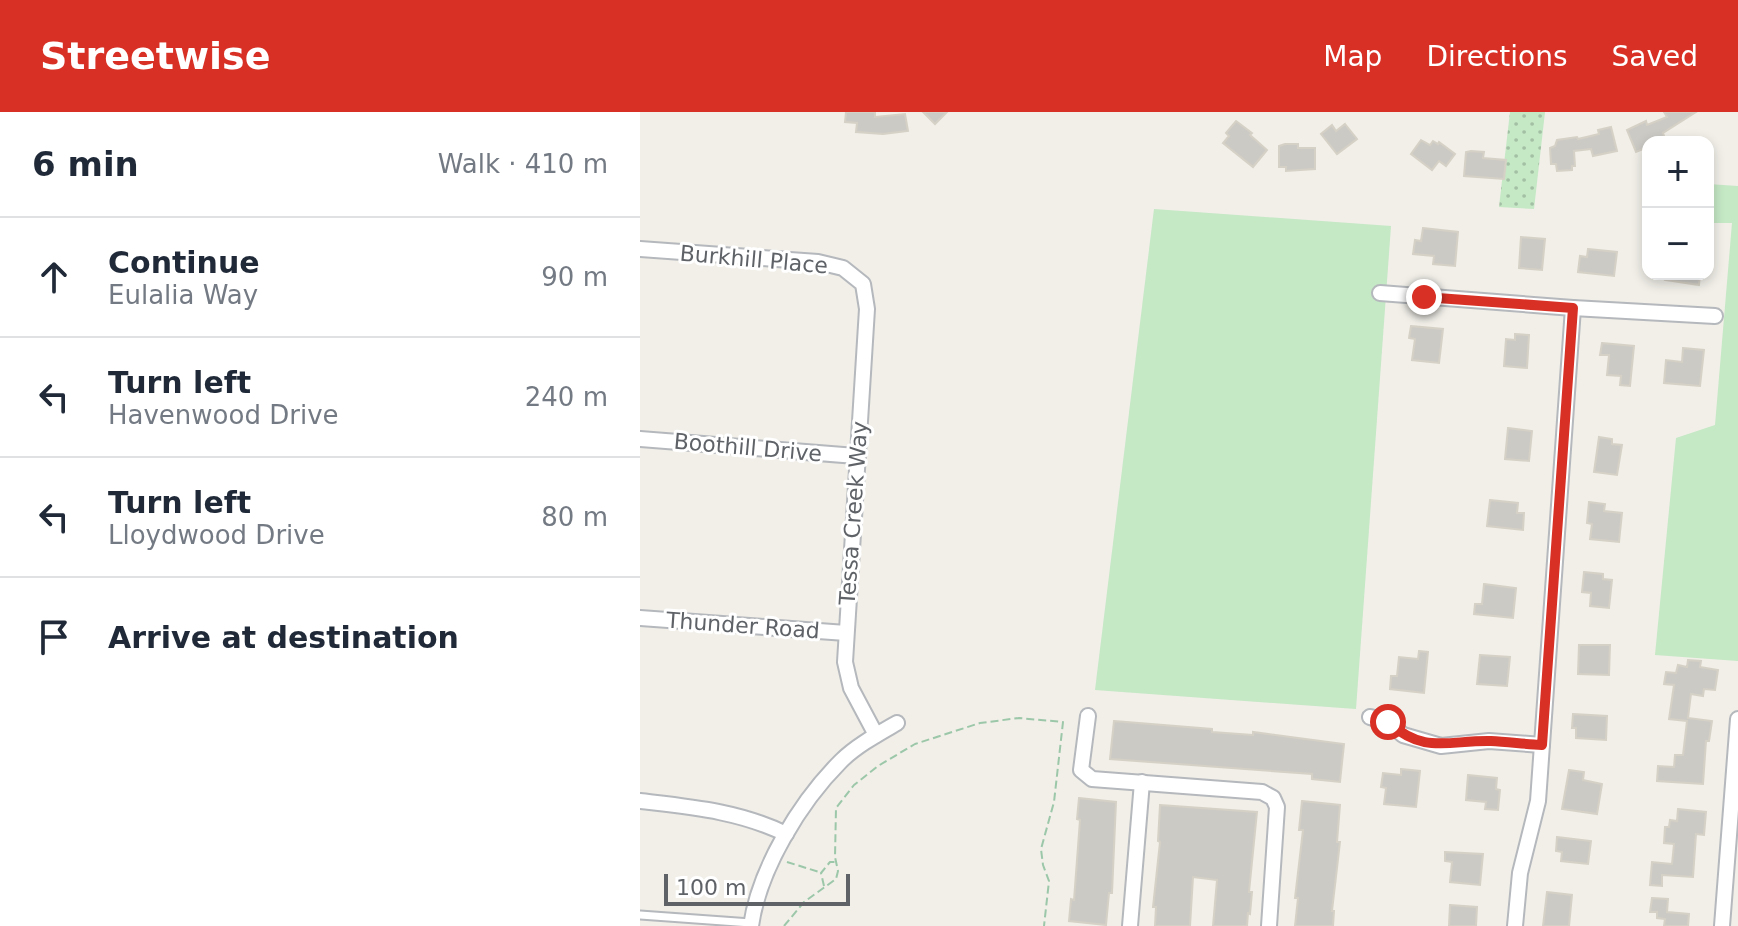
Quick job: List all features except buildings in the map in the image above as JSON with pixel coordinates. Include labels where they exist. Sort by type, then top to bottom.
[{"type":"street","name":"Burkhill Place","points":[[640,249],[818,262],[843,268],[863,284]]},
{"type":"street","name":"Tessa Creek Way","points":[[863,284],[867,309],[845,662],[851,688],[876,735]]},
{"type":"street","points":[[1380,293],[1715,316]]},
{"type":"street","points":[[1515,926],[1520,873],[1538,801],[1573,308]]},
{"type":"street","name":"Boothill Drive","points":[[640,439],[856,456]]},
{"type":"street","name":"Thunder Road","points":[[640,618],[846,633]]},
{"type":"street","points":[[1088,716],[1081,770],[1092,779],[1262,792],[1273,798],[1277,807],[1269,926]]},
{"type":"street","points":[[1370,717],[1388,722],[1403,735],[1441,746],[1489,741],[1542,745]]},
{"type":"street","points":[[1722,926],[1736,786],[1738,719]]},
{"type":"street","points":[[751,924],[753,907],[766,872],[786,834],[842,760],[897,723]]},
{"type":"street","points":[[1130,926],[1142,782]]},
{"type":"street","points":[[640,801],[710,809],[745,817],[786,834]]},
{"type":"lane","points":[[640,915],[751,924]]},
{"type":"path","points":[[784,926],[804,902],[836,879],[836,808],[854,785],[915,744],[980,723],[1019,718],[1063,722],[1054,802],[1041,849],[1049,881],[1044,926]]},
{"type":"path","points":[[787,862],[821,873]]},
{"type":"path","points":[[821,873],[830,862],[836,862]]},
{"type":"path","points":[[821,873],[824,888]]},
{"type":"green space","points":[[1510,112],[1545,112],[1534,209],[1499,207]]},
{"type":"green space","points":[[1714,184],[1738,186],[1738,661],[1655,655],[1676,438],[1715,425],[1732,223],[1714,223]]},
{"type":"green space","points":[[1154,209],[1391,226],[1356,709],[1095,690]]},
{"type":"route","points":[[1388,722],[1403,735],[1441,746],[1489,741],[1542,745],[1573,308],[1424,297]]}]
